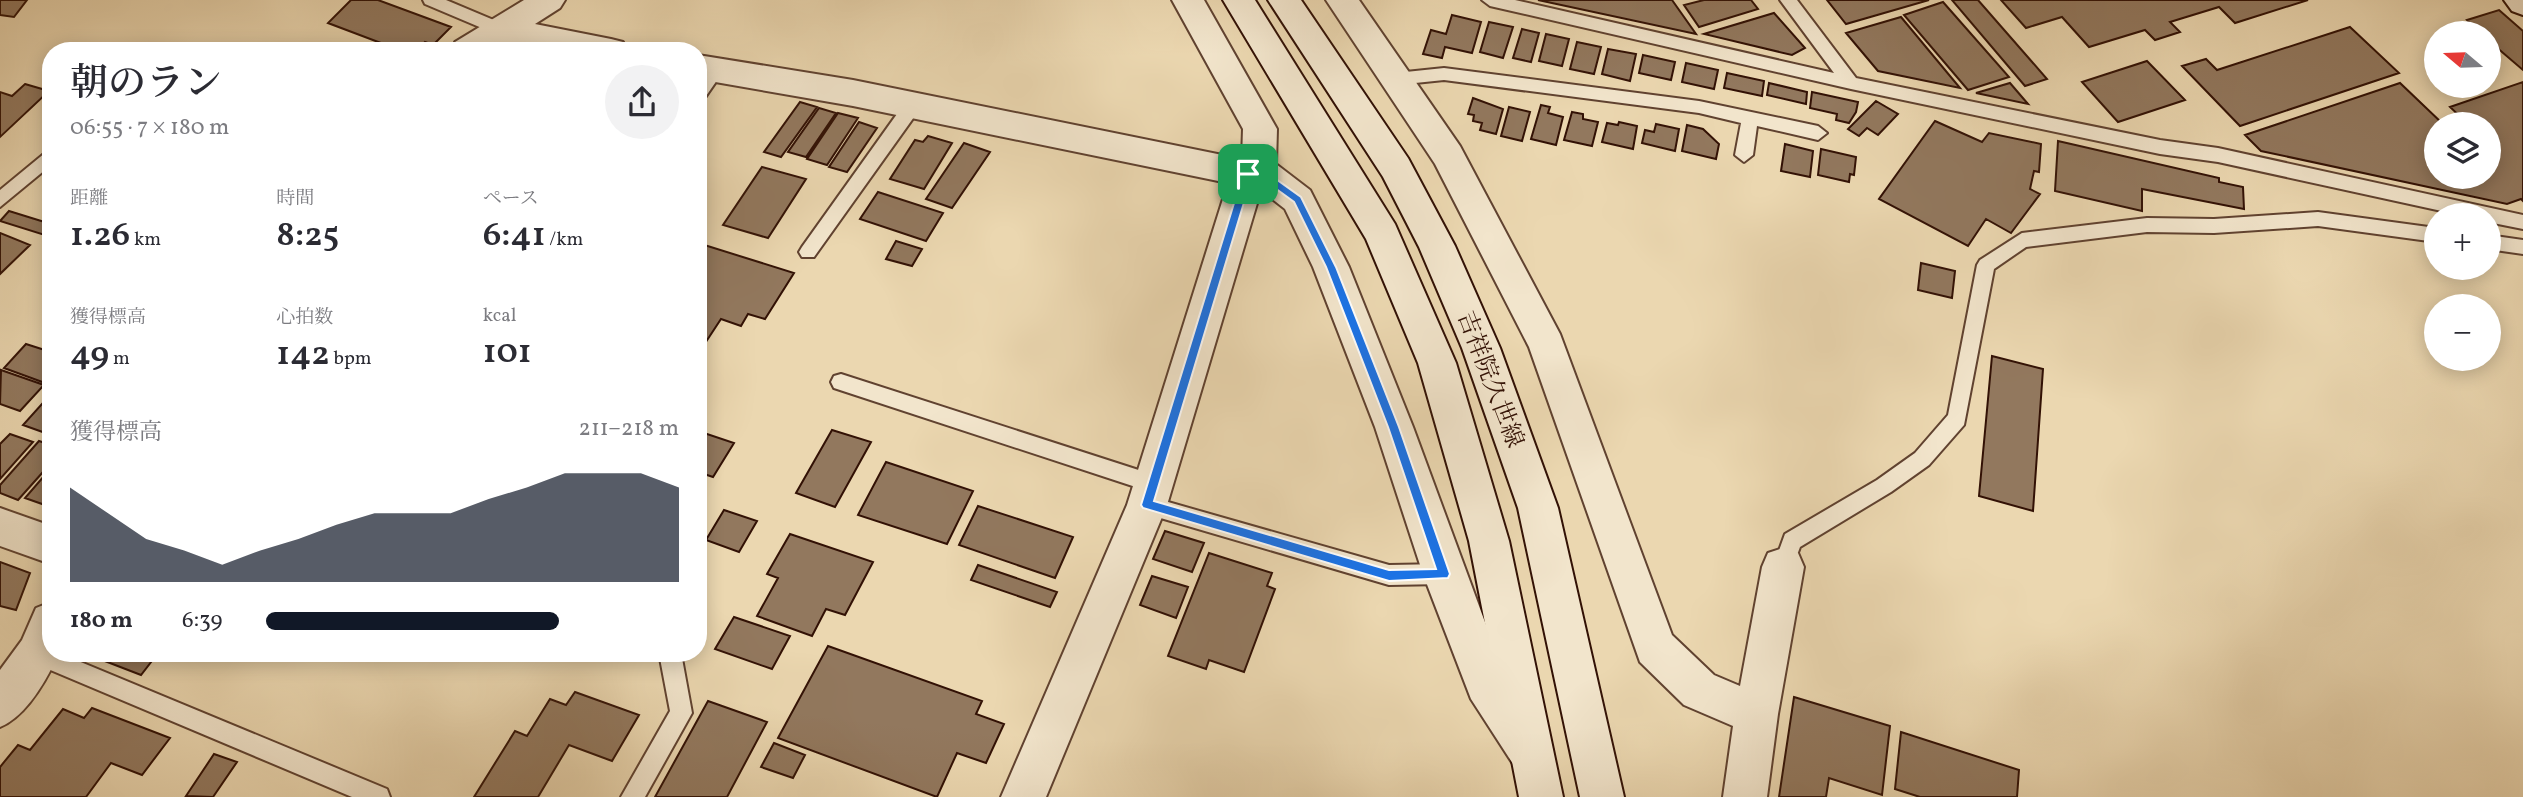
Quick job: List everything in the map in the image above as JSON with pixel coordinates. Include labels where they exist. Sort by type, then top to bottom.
[{"type":"street","points":[[482,42],[549,0]]},
{"type":"street","points":[[1023,797],[1151,494],[1253,172],[1259,130],[1188,0]]},
{"type":"street","name":"吉祥院久世線","points":[[1239,0],[1382,234],[1437,363],[1501,594],[1541,797]]},
{"type":"street","name":"吉祥院久世線","points":[[1284,0],[1396,168],[1437,246],[1481,348],[1538,508],[1602,797]]},
{"type":"street","points":[[1342,0],[1448,156],[1547,345],[1656,648],[1699,690],[1756,714]]},
{"type":"street","points":[[502,30],[564,42]]},
{"type":"street","points":[[707,77],[912,105],[1253,172],[1298,200],[1331,267],[1394,427],[1444,574],[1486,684],[1532,753]]},
{"type":"street","points":[[0,527],[42,542]]},
{"type":"street","points":[[1745,797],[1756,714],[1783,567]]},
{"type":"street","points":[[0,706],[42,641]]},
{"type":"lane","points":[[431,0],[502,30]]},
{"type":"lane","points":[[1490,0],[1851,83],[2160,147],[2218,155],[2523,222]]},
{"type":"lane","points":[[1788,0],[1851,83]]},
{"type":"lane","points":[[1396,79],[1444,74],[1699,107],[1818,133]]},
{"type":"lane","points":[[808,253],[912,105]]},
{"type":"lane","points":[[1744,155],[1751,119]]},
{"type":"lane","points":[[0,200],[42,163]]},
{"type":"lane","points":[[1783,567],[1792,541],[1922,459],[1957,419],[1986,265],[2022,240],[2147,225],[2214,226],[2318,219],[2424,233]]},
{"type":"lane","points":[[2501,244],[2523,247]]},
{"type":"lane","points":[[841,383],[1151,494],[1389,575],[1444,574]]},
{"type":"lane","points":[[95,662],[379,797]]},
{"type":"lane","points":[[632,797],[681,713],[672,662]]},
{"type":"building","points":[[0,0],[27,0],[14,17],[0,15]]},
{"type":"building","points":[[351,0],[378,0],[451,27],[436,42],[378,42],[328,23]]},
{"type":"building","points":[[1538,0],[1672,0],[1696,34]]},
{"type":"building","points":[[1704,0],[1751,0],[1758,9],[1699,27],[1684,5]]},
{"type":"building","points":[[1827,0],[1929,0],[1846,24]]},
{"type":"building","points":[[1952,0],[1978,0],[2047,79],[2025,86]]},
{"type":"building","points":[[2001,0],[2308,0],[2235,23],[2219,7],[2170,22],[2180,32],[2155,40],[2145,30],[2089,47],[2062,17],[2026,28]]},
{"type":"building","points":[[1943,2],[2009,77],[1968,90],[1904,15]]},
{"type":"building","points":[[2499,10],[2523,31],[2523,70],[2501,51],[2501,21],[2467,20]]},
{"type":"building","points":[[1774,13],[1805,48],[1792,55],[1704,34]]},
{"type":"building","points":[[1452,15],[1481,22],[1472,53],[1445,47],[1442,58],[1423,54],[1431,30],[1446,34]]},
{"type":"building","points":[[1901,17],[1960,88],[1878,71],[1846,33]]},
{"type":"building","points":[[1489,22],[1513,27],[1503,58],[1480,52]]},
{"type":"building","points":[[2350,27],[2399,73],[2240,126],[2182,66],[2206,59],[2217,70]]},
{"type":"building","points":[[1522,29],[1539,33],[1531,62],[1513,58]]},
{"type":"building","points":[[1546,34],[1569,39],[1562,66],[1539,61]]},
{"type":"building","points":[[1577,42],[1601,47],[1594,74],[1570,69]]},
{"type":"building","points":[[1608,49],[1636,54],[1630,81],[1602,74]]},
{"type":"building","points":[[1643,55],[1675,62],[1671,80],[1639,73]]},
{"type":"building","points":[[2147,61],[2185,100],[2118,122],[2082,82]]},
{"type":"building","points":[[1686,63],[1718,70],[1714,89],[1682,82]]},
{"type":"building","points":[[1727,73],[1764,81],[1762,96],[1724,88]]},
{"type":"building","points":[[2523,82],[2523,201],[2521,199],[2507,204],[2437,189],[2501,189],[2501,112],[2455,112],[2450,107],[2476,98],[2501,98],[2501,90]]},
{"type":"building","points":[[1769,83],[1807,92],[1806,104],[1767,95]]},
{"type":"building","points":[[2010,83],[2028,104],[1976,93]]},
{"type":"building","points":[[2400,83],[2430,112],[2424,112],[2424,186],[2261,151],[2245,135]]},
{"type":"building","points":[[25,84],[42,89],[42,98],[0,137],[0,92],[12,96]]},
{"type":"building","points":[[1812,92],[1858,102],[1856,112],[1849,123],[1836,120],[1837,114],[1810,108]]},
{"type":"building","points":[[1473,98],[1503,109],[1496,134],[1480,130],[1482,123],[1473,121],[1474,115],[1468,114]]},
{"type":"building","points":[[1876,101],[1898,114],[1878,135],[1867,128],[1859,136],[1848,129]]},
{"type":"building","points":[[800,102],[817,107],[781,157],[764,152]]},
{"type":"building","points":[[1541,105],[1550,107],[1548,113],[1563,117],[1556,145],[1531,139]]},
{"type":"building","points":[[1509,107],[1530,112],[1522,141],[1501,136]]},
{"type":"building","points":[[819,108],[836,113],[806,157],[788,152]]},
{"type":"building","points":[[1572,112],[1583,114],[1583,119],[1598,122],[1592,146],[1564,140]]},
{"type":"building","points":[[838,113],[858,118],[827,165],[807,159]]},
{"type":"building","points":[[1935,121],[1982,142],[1989,133],[2041,144],[2039,172],[2034,171],[2030,189],[2040,194],[2011,233],[1986,219],[1968,246],[1879,199]]},
{"type":"building","points":[[859,122],[877,128],[847,172],[829,167]]},
{"type":"building","points":[[1619,122],[1637,126],[1633,149],[1602,142],[1607,123],[1618,125]]},
{"type":"building","points":[[1656,124],[1679,129],[1675,151],[1642,143],[1645,130],[1654,132]]},
{"type":"building","points":[[1687,125],[1703,129],[1719,144],[1716,159],[1682,151]]},
{"type":"building","points":[[928,136],[952,143],[924,189],[890,179],[915,140],[923,142]]},
{"type":"building","points":[[2058,141],[2219,178],[2219,182],[2243,187],[2244,209],[2142,189],[2142,211],[2055,191]]},
{"type":"building","points":[[964,143],[990,152],[952,208],[926,199]]},
{"type":"building","points":[[1785,144],[1813,151],[1810,177],[1781,171]]},
{"type":"building","points":[[1821,149],[1856,157],[1854,175],[1850,174],[1849,182],[1818,175]]},
{"type":"building","points":[[762,167],[806,179],[768,238],[723,225]]},
{"type":"building","points":[[878,192],[943,213],[926,241],[860,219]]},
{"type":"building","points":[[9,211],[42,221],[42,234],[0,221]]},
{"type":"building","points":[[0,233],[30,245],[0,274]]},
{"type":"building","points":[[896,241],[922,249],[912,266],[886,259]]},
{"type":"building","points":[[707,246],[794,273],[765,319],[748,314],[741,326],[721,319],[707,340]]},
{"type":"building","points":[[1921,263],[1955,271],[1952,298],[1918,290]]},
{"type":"building","points":[[26,344],[42,349],[42,382],[4,368]]},
{"type":"building","points":[[1992,356],[2043,369],[2033,511],[1979,496]]},
{"type":"building","points":[[1,370],[42,384],[20,411],[0,404]]},
{"type":"building","points":[[42,404],[42,432],[23,425]]},
{"type":"building","points":[[832,430],[871,442],[835,507],[796,493]]},
{"type":"building","points":[[10,434],[33,442],[0,479],[0,444]]},
{"type":"building","points":[[707,434],[734,443],[713,477],[707,475]]},
{"type":"building","points":[[39,441],[42,442],[42,473],[18,500],[0,493],[0,485]]},
{"type":"building","points":[[886,462],[973,491],[947,544],[858,515]]},
{"type":"building","points":[[42,478],[42,504],[25,498]]},
{"type":"building","points":[[978,506],[1073,537],[1055,578],[959,545]]},
{"type":"building","points":[[724,510],[757,521],[739,552],[707,538]]},
{"type":"building","points":[[1165,531],[1204,543],[1192,572],[1153,559]]},
{"type":"building","points":[[790,534],[873,562],[845,615],[826,609],[812,636],[757,616],[778,578],[767,574]]},
{"type":"building","points":[[1209,553],[1272,573],[1267,586],[1275,589],[1244,672],[1209,660],[1206,669],[1168,656]]},
{"type":"building","points":[[0,562],[30,573],[16,610],[0,606]]},
{"type":"building","points":[[978,565],[1057,592],[1050,607],[971,580]]},
{"type":"building","points":[[1152,576],[1188,587],[1176,618],[1140,605]]},
{"type":"building","points":[[734,617],[790,636],[772,669],[715,649]]},
{"type":"building","points":[[828,646],[982,701],[976,714],[1004,724],[986,763],[957,753],[937,797],[778,738]]},
{"type":"building","points":[[107,662],[151,662],[141,675]]},
{"type":"building","points":[[575,692],[639,715],[612,761],[569,745],[538,797],[474,797],[515,731],[527,736],[550,699],[566,705]]},
{"type":"building","points":[[1794,697],[1890,726],[1882,795],[1829,778],[1826,797],[1779,797]]},
{"type":"building","points":[[708,701],[767,722],[727,797],[655,797]]},
{"type":"building","points":[[92,708],[170,738],[142,775],[111,763],[86,797],[0,797],[0,767],[18,745],[30,750],[63,709],[84,718]]},
{"type":"building","points":[[1901,732],[2019,770],[2017,797],[1920,797],[1895,789]]},
{"type":"building","points":[[774,743],[805,755],[793,778],[761,767]]},
{"type":"building","points":[[214,754],[237,762],[213,797],[186,796]]},
{"type":"route","points":[[1258,170],[1298,200],[1331,267],[1394,427],[1444,574],[1421,577],[1389,575],[1147,505],[1248,174],[1258,170]]}]
